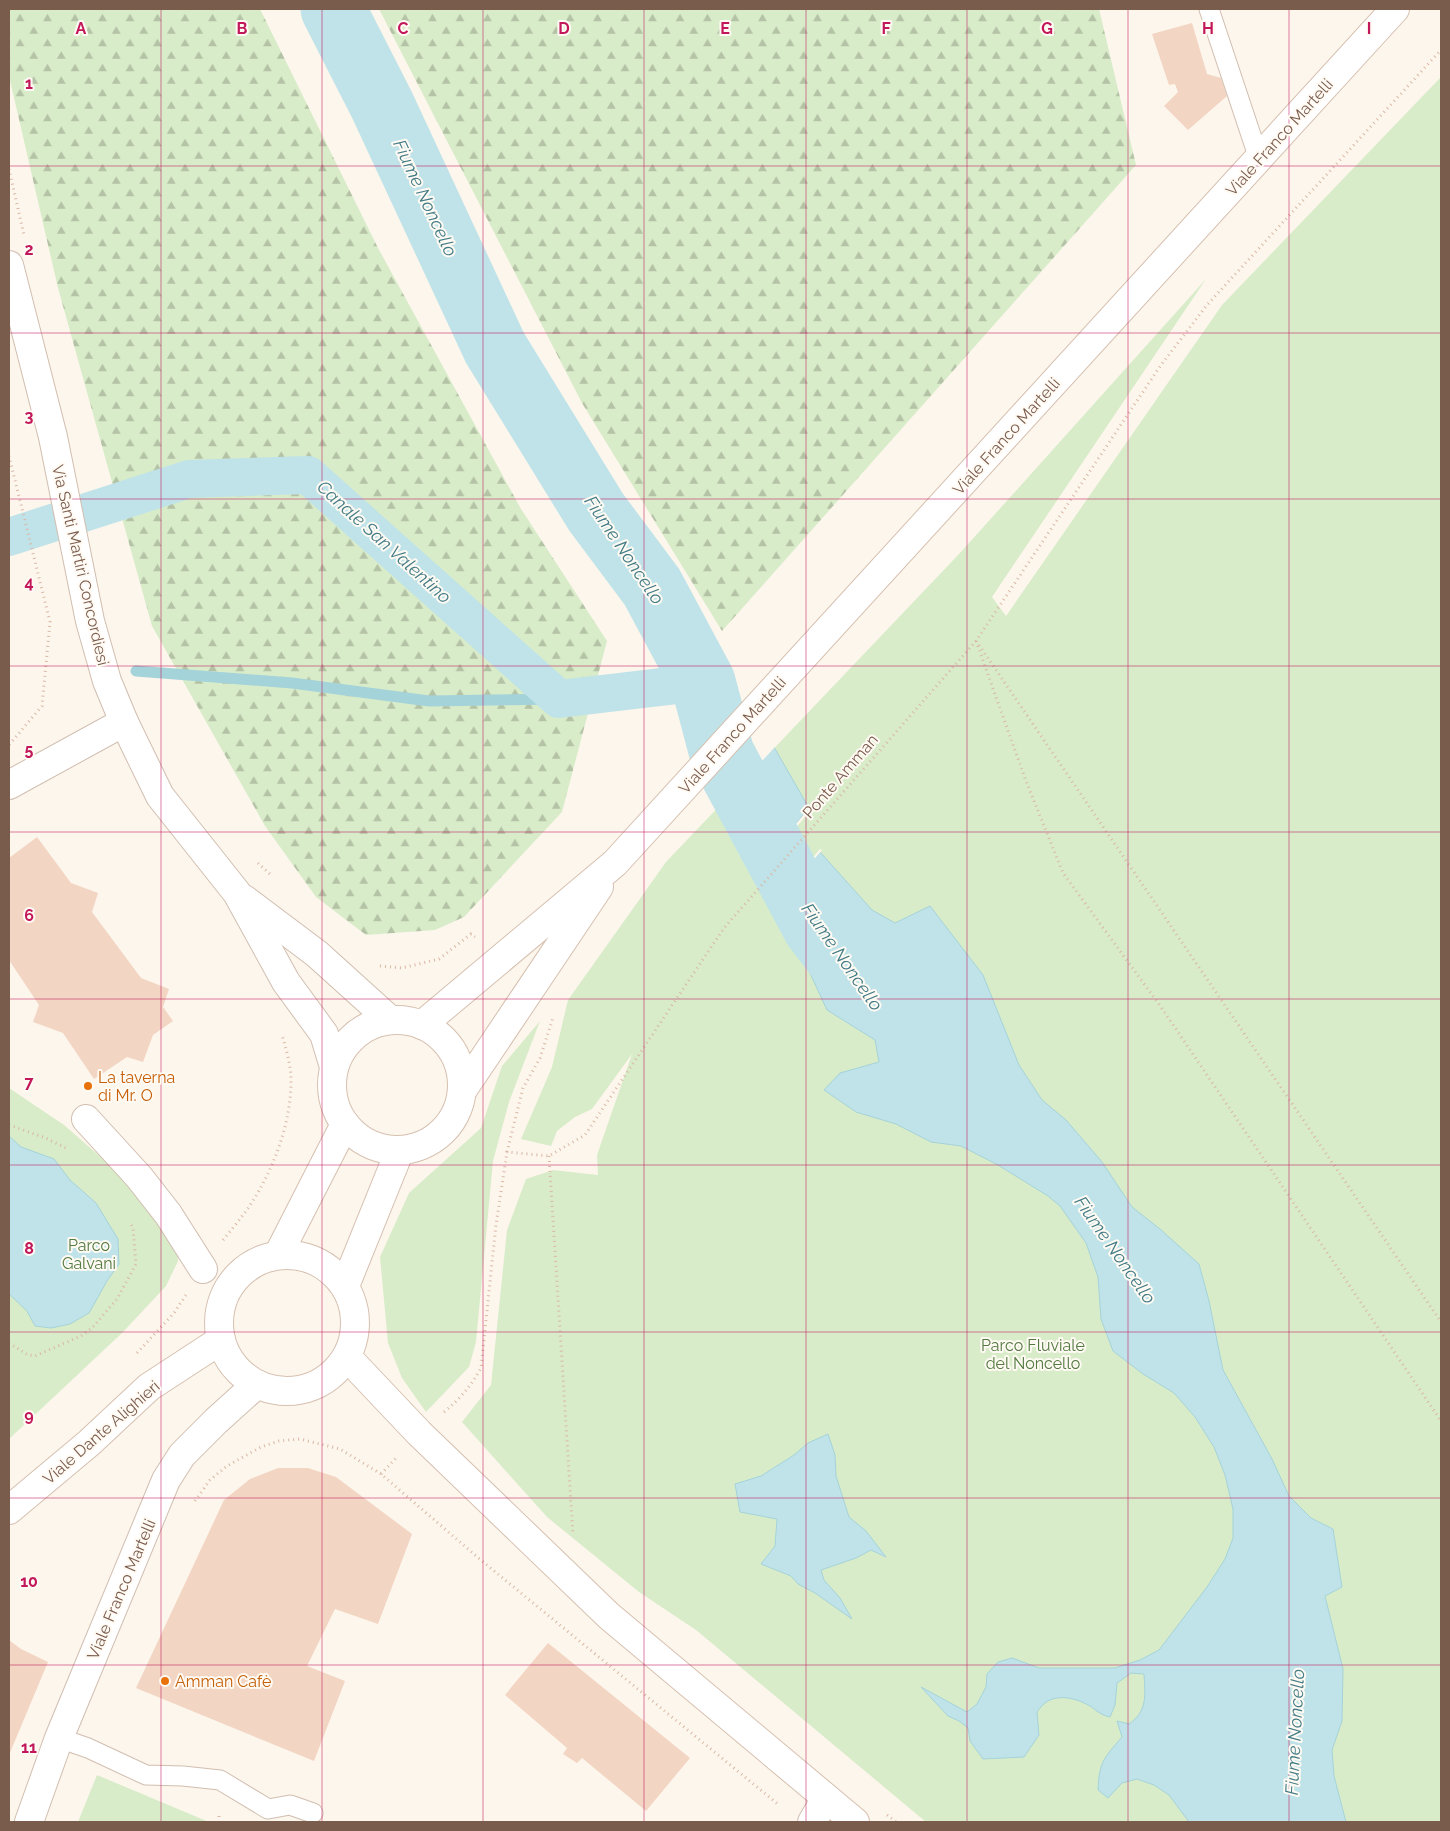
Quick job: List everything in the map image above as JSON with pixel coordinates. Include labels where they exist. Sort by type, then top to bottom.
[{"type":"main road","name":"Viale Franco Martelli","points":[[422,1024],[615,863],[1395,9]]},
{"type":"main road","name":"Via Santi Martiri Concordiesi","points":[[9,265],[52,438],[90,621],[107,681],[124,722],[160,796],[237,893],[286,982],[324,1034],[334,1067]]},
{"type":"main road","points":[[9,785],[124,722]]},
{"type":"main road","name":"Viale Franco Martelli","points":[[462,1091],[615,863]]},
{"type":"main road","name":"Via Santi Martiri Concordiesi","points":[[237,893],[317,954],[390,1020]]},
{"type":"main road","name":"Viale Franco Martelli","points":[[390,1020],[407,1020],[422,1024],[434,1031],[453,1051],[462,1077],[462,1091],[457,1111],[449,1124],[438,1135],[420,1146],[400,1150],[379,1148],[354,1133],[345,1124],[336,1106],[332,1086],[334,1067],[339,1055],[355,1035],[366,1028],[390,1020]]},
{"type":"main road","points":[[86,1119],[139,1177],[162,1206],[203,1269]]},
{"type":"main road","points":[[278,1255],[345,1124]]},
{"type":"main road","points":[[346,1286],[400,1150]]},
{"type":"main road","points":[[297,1254],[314,1260],[332,1271],[346,1286],[354,1308],[355,1334],[347,1356],[328,1378],[307,1388],[284,1391],[270,1389],[257,1384],[245,1377],[235,1367],[221,1340],[219,1316],[222,1301],[240,1272],[255,1262],[278,1255],[297,1254]]},
{"type":"main road","name":"Viale Dante Alighieri","points":[[9,1510],[89,1443],[149,1387],[221,1340]]},
{"type":"main road","points":[[347,1356],[419,1433],[610,1616],[854,1822]]},
{"type":"main road","name":"Viale Franco Martelli","points":[[29,1822],[59,1738],[166,1480],[182,1455],[257,1384]]},
{"type":"main road","points":[[812,1822],[826,1798]]},
{"type":"lane","points":[[1209,9],[1259,159]]},
{"type":"lane","points":[[59,1738],[88,1748],[146,1775],[220,1780],[268,1809],[290,1805],[313,1813]]},
{"type":"path","name":"Ponte Amman","points":[[549,1156],[586,1135],[724,928],[976,640],[1161,365],[1207,305],[1441,50]]},
{"type":"path","points":[[9,456],[50,622],[42,706],[9,744]]},
{"type":"path","points":[[976,640],[1441,1322]]},
{"type":"path","points":[[976,640],[1026,781],[1063,872],[1161,1008],[1441,1421]]},
{"type":"path","points":[[256,861],[278,881]]},
{"type":"path","points":[[9,1125],[43,1137],[70,1151]]},
{"type":"path","points":[[381,1474],[419,1433],[462,1398],[481,1368],[496,1225],[507,1152],[549,1156],[574,1540]]},
{"type":"path","points":[[9,1342],[28,1355],[35,1356],[81,1336],[93,1327],[117,1299],[136,1264],[133,1228],[129,1220]]},
{"type":"path","points":[[194,1502],[210,1480],[227,1466],[261,1447],[300,1439],[340,1450],[381,1474],[504,1580],[786,1810]]},
{"type":"green space","points":[[9,9],[260,9],[378,248],[521,509],[607,641],[562,812],[464,917],[435,930],[366,935],[316,897],[265,826],[152,626],[58,288],[9,76]]},
{"type":"green space","points":[[379,9],[1099,9],[1136,165],[722,631],[582,403]]},
{"type":"green space","name":"Parco Fluviale del Noncello","points":[[1441,77],[1441,1822],[926,1822],[696,1630],[639,1592],[547,1517],[462,1422],[491,1385],[507,1230],[526,1179],[553,1170],[598,1175],[597,1155],[632,1054],[592,1109],[575,1117],[557,1131],[551,1146],[521,1139],[552,1067],[568,1000],[666,862],[960,553],[1206,279],[992,597],[1006,616],[1222,305]]},
{"type":"green space","points":[[540,1021],[509,1102],[493,1161],[476,1342],[469,1367],[426,1412],[402,1378],[388,1343],[380,1257],[409,1193],[481,1128],[502,1066]]},
{"type":"green space","name":"Parco Galvani","points":[[9,1088],[64,1125],[135,1187],[177,1236],[178,1261],[166,1286],[122,1333],[9,1439]]},
{"type":"green space","points":[[97,1775],[209,1822],[78,1822]]},
{"type":"water","points":[[774,747],[809,808],[756,871],[732,793]]},
{"type":"water","points":[[820,852],[872,910],[895,923],[930,906],[983,975],[1019,1065],[1042,1100],[1066,1120],[1102,1162],[1132,1207],[1199,1264],[1209,1301],[1223,1370],[1272,1459],[1289,1496],[1311,1518],[1333,1529],[1342,1587],[1325,1596],[1343,1669],[1342,1721],[1332,1750],[1334,1776],[1346,1822],[1189,1822],[1169,1795],[1154,1785],[1137,1779],[1122,1783],[1108,1798],[1098,1790],[1101,1766],[1122,1737],[1117,1721],[1129,1724],[1140,1714],[1145,1696],[1144,1674],[1131,1673],[1117,1683],[1115,1705],[1110,1717],[1075,1699],[1058,1698],[1047,1702],[1037,1712],[1039,1735],[1024,1757],[983,1759],[970,1741],[968,1728],[948,1716],[921,1687],[967,1712],[977,1704],[986,1687],[987,1674],[998,1662],[1012,1658],[1039,1668],[1115,1668],[1140,1660],[1159,1650],[1207,1587],[1225,1559],[1233,1538],[1233,1509],[1225,1475],[1214,1447],[1195,1417],[1174,1393],[1143,1374],[1113,1351],[1101,1319],[1098,1277],[1086,1243],[1060,1206],[1048,1196],[998,1165],[961,1146],[931,1142],[896,1124],[856,1112],[824,1090],[840,1073],[879,1062],[875,1040],[827,1010],[778,904]]},
{"type":"water","points":[[9,1136],[21,1147],[54,1159],[70,1180],[96,1203],[118,1239],[119,1264],[89,1313],[70,1324],[51,1328],[35,1326],[27,1311],[9,1294]]},
{"type":"water","points":[[828,1434],[835,1455],[836,1476],[849,1517],[866,1531],[886,1557],[871,1550],[856,1558],[821,1570],[824,1580],[840,1598],[852,1619],[815,1593],[798,1584],[791,1576],[761,1564],[775,1546],[777,1519],[740,1512],[735,1484],[761,1476],[794,1455],[808,1443]]},
{"type":"pier","points":[[774,745],[776,746],[730,795],[730,791]]},
{"type":"pier","points":[[811,806],[811,810],[758,872],[755,873]]},
{"type":"pier","points":[[820,849],[822,850],[776,906],[776,902]]},
{"type":"building","points":[[1192,23],[1207,74],[1221,78],[1227,96],[1188,130],[1164,106],[1178,92],[1175,84],[1169,85],[1152,34]]},
{"type":"building","points":[[37,837],[71,883],[98,893],[92,912],[141,978],[169,989],[163,1007],[173,1021],[153,1035],[143,1062],[127,1057],[94,1079],[63,1033],[33,1022],[39,1005],[9,960],[9,858]]},
{"type":"building","points":[[278,1468],[308,1468],[336,1477],[412,1534],[378,1624],[335,1609],[307,1666],[345,1681],[314,1761],[136,1688],[224,1500],[250,1479]]},
{"type":"building","points":[[9,1640],[21,1649],[48,1662],[9,1755]]},
{"type":"building","points":[[548,1643],[690,1758],[646,1811],[582,1758],[577,1763],[563,1754],[567,1748],[505,1695]]},
{"type":"waterway","name":"Fiume Noncello","points":[[333,9],[382,105],[495,348],[596,512],[652,587],[703,682],[722,754],[815,927],[841,961]]},
{"type":"waterway","name":"Canale San Valentino","points":[[9,537],[189,479],[308,475],[559,699],[703,682]]},
{"type":"waterway","points":[[136,671],[292,683],[429,701],[559,699]]},
{"type":"place","name":"La taverna di Mr. O","points":[[88,1086]]},
{"type":"place","name":"Amman Cafè","points":[[165,1681]]}]
